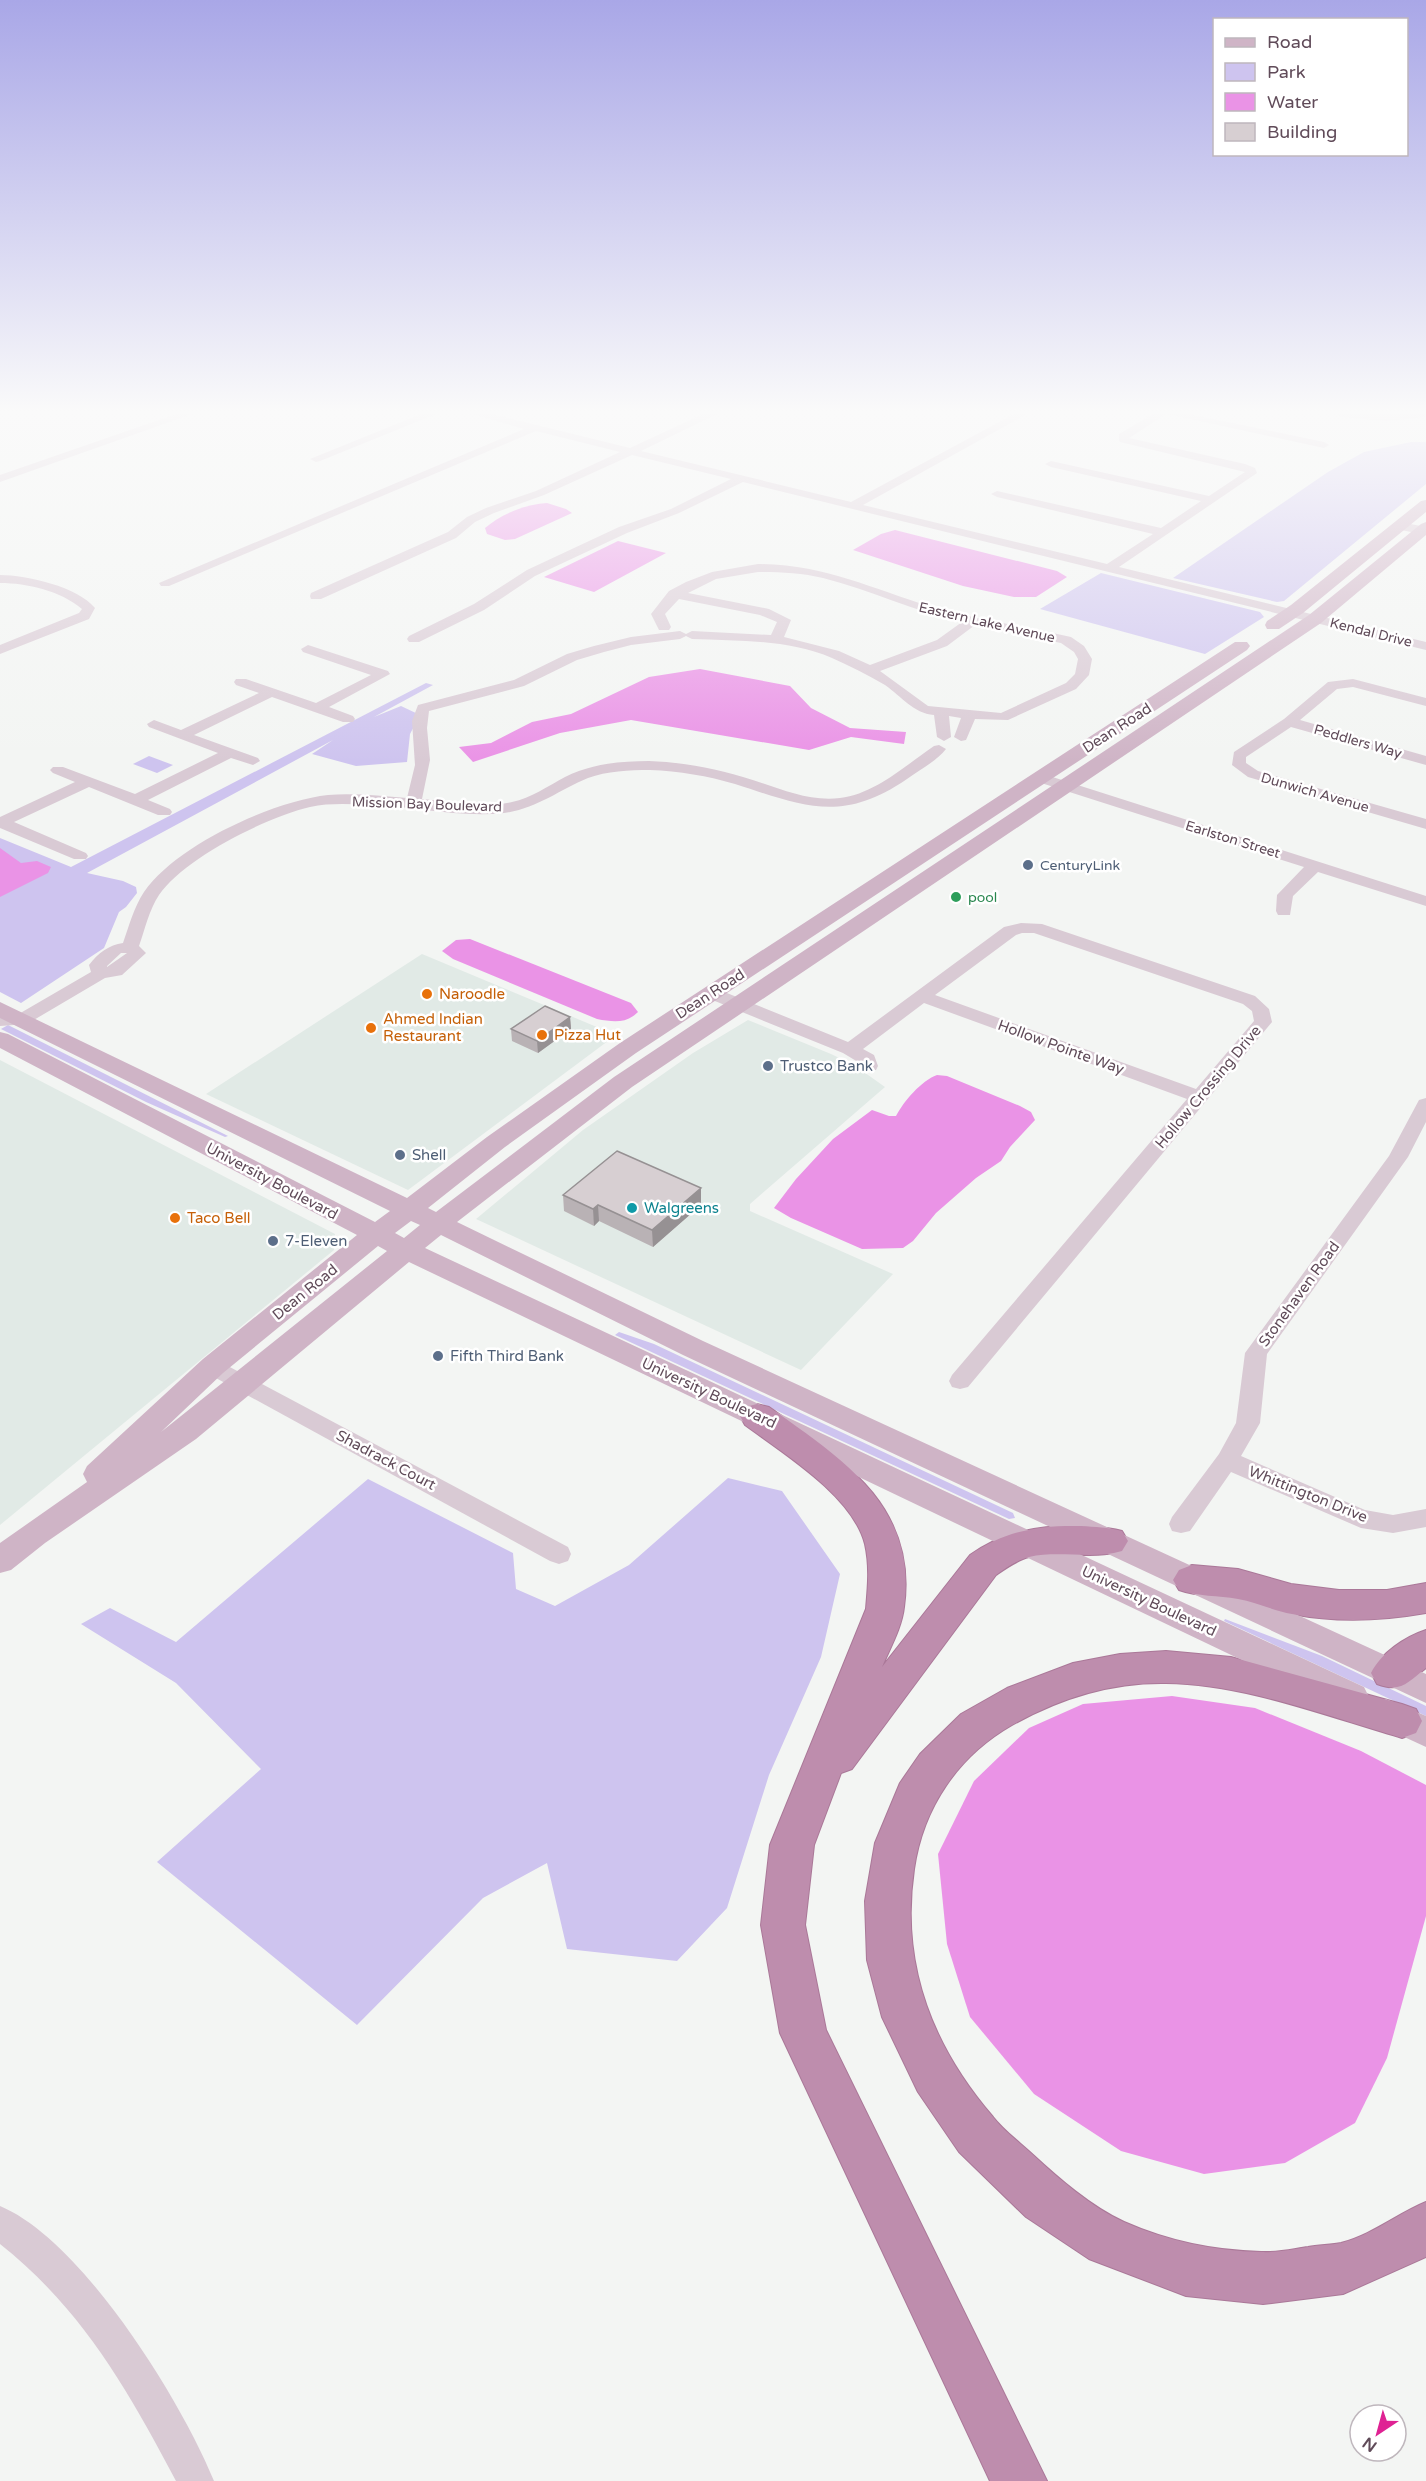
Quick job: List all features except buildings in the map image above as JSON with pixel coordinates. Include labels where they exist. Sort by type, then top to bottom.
[{"type":"highway","points":[[757,1416],[823,1464],[845,1484],[867,1512],[883,1542],[888,1570],[885,1609],[792,1845],[783,1925],[803,2033],[1019,2481]]},
{"type":"highway","points":[[816,1784],[971,1579],[998,1553],[1026,1543],[1052,1538],[1074,1542],[1108,1541]]},
{"type":"highway","points":[[1192,1580],[1238,1584],[1291,1599],[1340,1605],[1387,1605],[1426,1598]]},
{"type":"highway","points":[[1391,1673],[1426,1646]]},
{"type":"highway","points":[[1418,1714],[1231,1673],[1166,1667],[1120,1670],[1073,1679],[1021,1700],[975,1726],[935,1766],[915,1796],[896,1843],[887,1902],[890,1960],[905,2017],[935,2076],[976,2135],[1044,2199],[1107,2241],[1186,2270],[1263,2278],[1343,2268],[1409,2239],[1426,2227]]},
{"type":"main road","name":"Dean Road","points":[[34,1534],[213,1366],[408,1209],[562,1094],[711,993],[1292,613],[1394,530]]},
{"type":"main road","name":"Dean Road","points":[[0,1561],[34,1534],[185,1431],[438,1224],[568,1123],[739,1004],[1316,619],[1425,530]]},
{"type":"main road","points":[[7,1017],[683,1343],[1391,1673],[1418,1714]]},
{"type":"main road","name":"University Boulevard","points":[[0,1039],[376,1235],[508,1300],[1026,1543],[1418,1714]]},
{"type":"street","points":[[165,583],[292,530]]},
{"type":"street","points":[[316,596],[461,530]]},
{"type":"street","points":[[414,639],[479,607],[531,573],[624,530]]},
{"type":"street","name":"Kendal Drive","points":[[951,530],[1426,646]]},
{"type":"street","points":[[1151,530],[1161,532]]},
{"type":"street","points":[[1110,568],[1164,530]]},
{"type":"street","name":"Eastern Lake Avenue","points":[[413,803],[423,760],[419,731],[423,708],[519,683],[572,657],[631,641],[686,635],[776,639],[834,654],[869,670],[892,684],[924,710],[1003,717],[1071,686],[1082,675],[1085,659],[1079,649],[1066,640],[899,601],[826,575],[789,569],[729,572],[699,580],[674,594]]},
{"type":"street","points":[[0,579],[32,584],[66,595],[83,601],[89,608],[84,616],[0,650]]},
{"type":"street","points":[[664,627],[658,614],[674,594],[764,612],[784,620],[776,639]]},
{"type":"street","points":[[869,670],[942,643],[974,620]]},
{"type":"street","points":[[308,649],[383,674],[317,708]]},
{"type":"street","points":[[241,682],[348,719]]},
{"type":"street","points":[[1289,722],[1333,685],[1353,683],[1426,702]]},
{"type":"street","points":[[182,735],[271,692]]},
{"type":"street","name":"Mission Bay Boulevard","points":[[7,1017],[100,974],[98,965],[110,954],[116,949],[130,947],[153,891],[175,869],[202,849],[269,817],[303,804],[330,800],[494,809],[522,806],[580,776],[608,768],[638,766],[675,767],[721,776],[807,803],[842,802],[858,799],[876,791],[941,743],[941,712]]},
{"type":"street","points":[[961,737],[970,714]]},
{"type":"street","name":"Peddlers Way","points":[[1289,722],[1426,761]]},
{"type":"street","name":"Dunwich Avenue","points":[[1289,722],[1239,755],[1239,765],[1253,774],[1426,824]]},
{"type":"street","points":[[154,724],[253,761]]},
{"type":"street","points":[[136,800],[230,753]]},
{"type":"street","points":[[58,770],[164,812]]},
{"type":"street","name":"Earlston Street","points":[[1040,778],[1316,864],[1426,901]]},
{"type":"street","points":[[0,823],[88,782]]},
{"type":"street","points":[[0,823],[80,856]]},
{"type":"street","points":[[1284,911],[1285,896],[1316,864]]},
{"type":"street","name":"Hollow Crossing Drive","points":[[850,1049],[1010,931],[1028,928],[1036,928],[1249,1000],[1263,1013],[1263,1022],[960,1381]]},
{"type":"street","points":[[711,993],[850,1049],[867,1059],[869,1066]]},
{"type":"street","name":"Hollow Pointe Way","points":[[922,996],[1199,1097]]},
{"type":"street","name":"Stonehaven Road","points":[[1181,1524],[1227,1460],[1248,1423],[1256,1353],[1398,1157],[1426,1104]]},
{"type":"street","name":"Shadrack Court","points":[[213,1366],[559,1554]]},
{"type":"street","name":"Whittington Drive","points":[[1227,1460],[1361,1519],[1394,1524],[1426,1518]]},
{"type":"street","points":[[0,2223],[63,2276],[100,2318],[138,2374],[196,2481]]},
{"type":"shaded area","points":[[422,954],[616,1035],[408,1190],[206,1094]]},
{"type":"shaded area","points":[[748,1020],[854,1065],[885,1087],[750,1204],[750,1211],[893,1274],[801,1370],[476,1219],[583,1130],[693,1053]]},
{"type":"shaded area","points":[[0,1060],[335,1234],[334,1250],[0,1525]]},
{"type":"green space","points":[[1244,530],[1370,530],[1284,601],[1277,602],[1173,578]]},
{"type":"green space","points":[[1101,573],[1260,612],[1264,617],[1205,654],[1040,609]]},
{"type":"green space","points":[[426,683],[433,685],[374,717],[401,706],[420,715],[410,734],[407,762],[356,766],[312,754],[333,740],[87,873],[123,881],[136,887],[137,893],[119,912],[104,948],[21,1003],[0,992],[0,838],[71,867]]},
{"type":"green space","points":[[149,756],[173,765],[157,773],[133,764]]},
{"type":"green space","points":[[8,1025],[228,1136],[225,1137],[146,1102],[1,1029]]},
{"type":"green space","points":[[619,1332],[654,1344],[1013,1513],[1015,1518],[1009,1519],[615,1335]]},
{"type":"green space","points":[[728,1478],[782,1491],[840,1574],[821,1657],[769,1775],[727,1908],[677,1961],[567,1949],[547,1863],[483,1898],[357,2025],[157,1862],[261,1769],[176,1683],[81,1624],[110,1608],[176,1642],[368,1479],[513,1553],[516,1589],[555,1606],[629,1565]]},
{"type":"green space","points":[[1225,1619],[1322,1656],[1426,1706],[1426,1716],[1224,1621]]},
{"type":"water","points":[[486,530],[535,530],[515,539],[505,540],[487,534]]},
{"type":"water","points":[[895,530],[1057,571],[1067,577],[1036,597],[1014,597],[963,586],[853,550],[881,534]]},
{"type":"water","points":[[618,541],[666,553],[594,592],[544,577]]},
{"type":"water","points":[[700,669],[790,686],[811,708],[850,728],[906,732],[904,744],[851,737],[809,750],[631,720],[560,733],[473,762],[459,747],[491,743],[532,722],[571,714],[649,677]]},
{"type":"water","points":[[0,848],[21,863],[37,861],[51,867],[48,873],[0,897]]},
{"type":"water","points":[[470,939],[631,1003],[638,1012],[624,1020],[597,1019],[453,959],[442,951],[456,940]]},
{"type":"water","points":[[937,1075],[947,1076],[1020,1106],[1031,1112],[1035,1120],[1010,1147],[1001,1161],[976,1178],[936,1213],[913,1241],[903,1248],[862,1249],[791,1218],[774,1208],[796,1179],[833,1139],[872,1110],[896,1116],[914,1092]]},
{"type":"water","points":[[1172,1696],[1255,1708],[1361,1751],[1426,1785],[1426,1916],[1387,2058],[1355,2123],[1285,2163],[1204,2174],[1121,2151],[1034,2094],[970,2017],[947,1944],[938,1854],[974,1781],[1029,1728],[1083,1704]]},
{"type":"place","name":"CenturyLink","points":[[1028,865]]},
{"type":"place","name":"pool","points":[[956,897]]},
{"type":"place","name":"Naroodle","points":[[427,994]]},
{"type":"place","name":"Ahmed Indian Restaurant","points":[[371,1028]]},
{"type":"place","name":"Pizza Hut","points":[[542,1035]]},
{"type":"place","name":"Trustco Bank","points":[[768,1066]]},
{"type":"place","name":"Shell","points":[[400,1155]]},
{"type":"place","name":"Walgreens","points":[[632,1208]]},
{"type":"place","name":"Taco Bell","points":[[175,1218]]},
{"type":"place","name":"7-Eleven","points":[[273,1241]]},
{"type":"place","name":"Fifth Third Bank","points":[[438,1356]]}]
